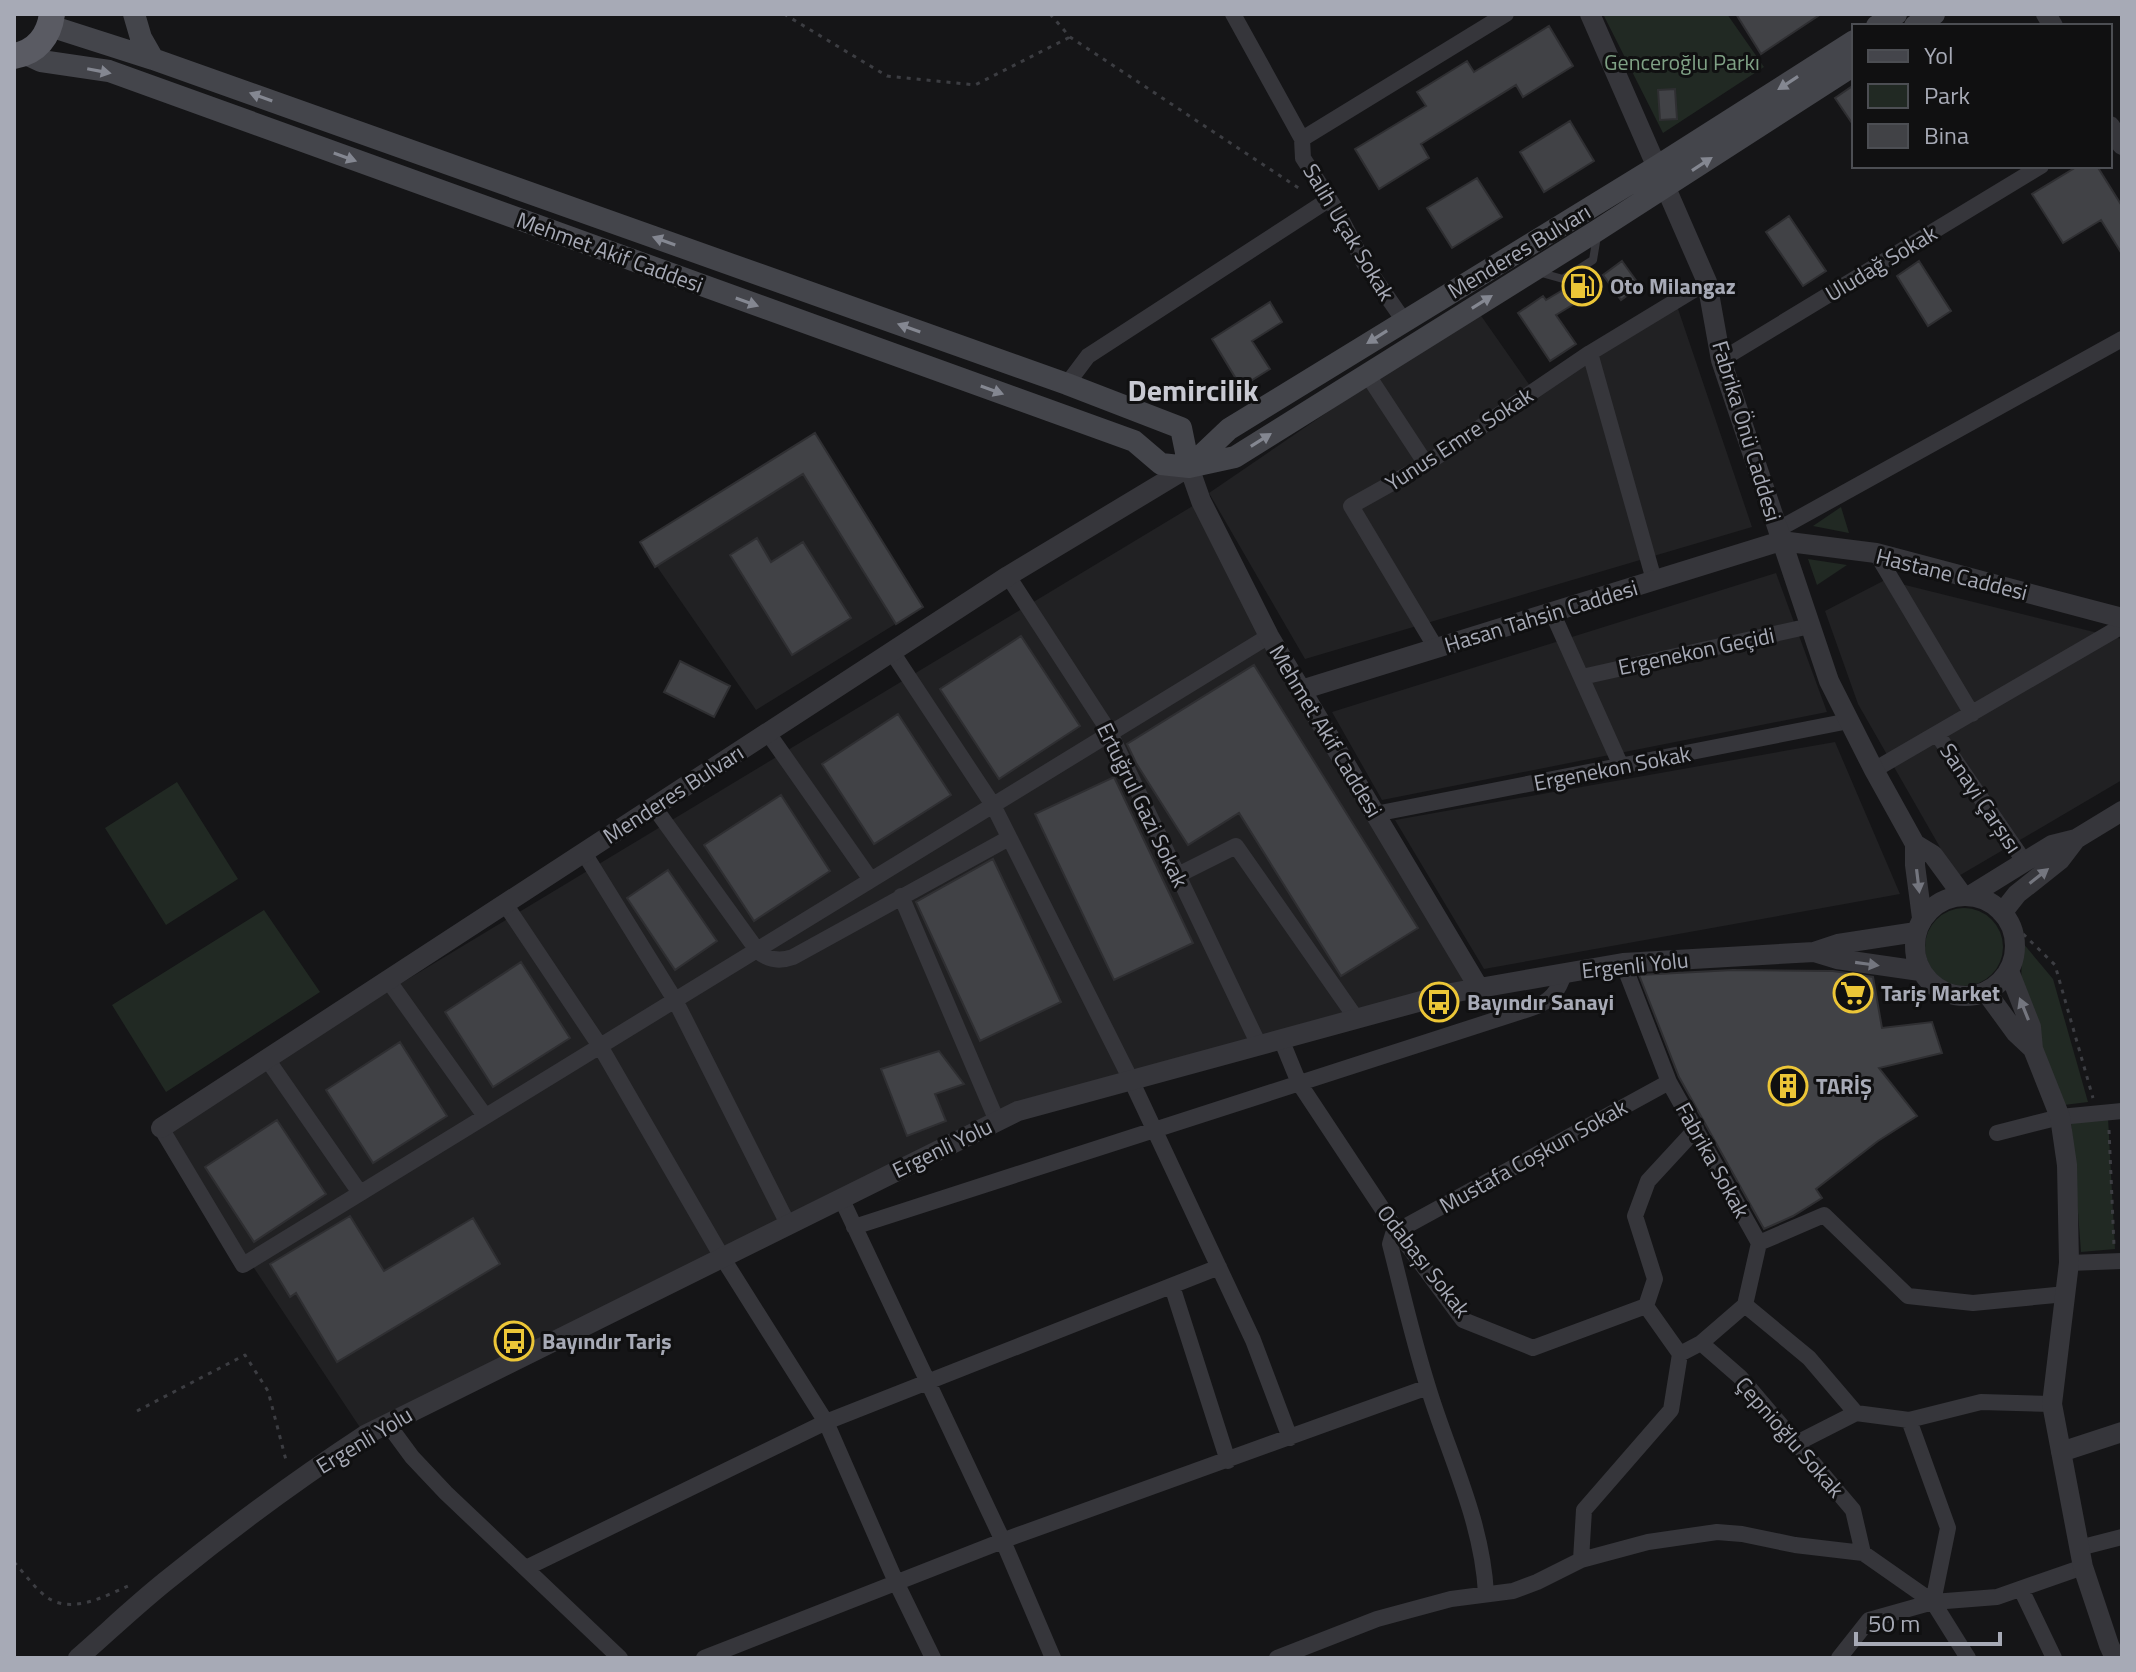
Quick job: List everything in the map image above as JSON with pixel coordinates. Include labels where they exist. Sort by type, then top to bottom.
[{"type":"highway","points":[[18,56],[39,44],[52,17]]},
{"type":"main road","points":[[134,14],[141,38],[153,59]]},
{"type":"main road","name":"Mehmet Akif Caddesi","points":[[18,56],[109,71],[1134,441],[1161,464],[1189,467],[1181,428],[1067,384],[153,59],[52,17]]},
{"type":"main road","name":"Menderes Bulvarı","points":[[1189,467],[1235,457],[1598,230],[1662,177],[1852,42]]},
{"type":"main road","name":"Menderes Bulvarı","points":[[1189,467],[1229,429],[1404,321],[1852,66]]},
{"type":"street","name":"Salih Uçak Sokak","points":[[1233,14],[1302,139],[1303,158],[1337,211],[1364,263],[1404,321]]},
{"type":"street","points":[[1302,139],[1506,14]]},
{"type":"street","name":"Fabrika Önü Caddesi","points":[[1590,14],[1707,282],[1721,360],[1829,681],[1915,844],[1919,925]]},
{"type":"street","name":"Uludağ Sokak","points":[[1721,360],[2038,168]]},
{"type":"street","points":[[1067,384],[1088,356],[1322,204]]},
{"type":"street","name":"Yunus Emre Sokak","points":[[1436,648],[1351,506],[1426,464],[1590,353],[1707,282]]},
{"type":"street","name":"Hasan Tahsin Caddesi","points":[[1301,690],[1654,580],[1779,536],[2122,339]]},
{"type":"street","points":[[1590,353],[1654,580]]},
{"type":"street","points":[[1367,374],[1426,464]]},
{"type":"street","name":"Menderes Bulvarı","points":[[161,1128],[1008,576],[1189,467]]},
{"type":"street","name":"Mehmet Akif Caddesi","points":[[1189,467],[1201,501],[1269,636],[1479,988]]},
{"type":"street","name":"Hastane Caddesi","points":[[1779,536],[1876,553],[2122,618]]},
{"type":"street","name":"Sanayi Çarşısı","points":[[1876,553],[1972,714]]},
{"type":"street","name":"Ertuğrul Gazi Sokak","points":[[1008,576],[1110,733],[1259,1045]]},
{"type":"street","points":[[1552,612],[1621,766]]},
{"type":"street","name":"Ergenekon Geçidi","points":[[1582,677],[1810,626]]},
{"type":"street","name":"Sanayi Çarşısı","points":[[1874,770],[2122,626]]},
{"type":"street","points":[[161,1128],[243,1265],[1269,636]]},
{"type":"street","points":[[892,652],[993,805],[1155,1130],[1253,1340],[1290,1438]]},
{"type":"street","name":"Ergenekon Sokak","points":[[1375,814],[1849,721]]},
{"type":"street","points":[[768,733],[871,880]]},
{"type":"street","name":"Sanayi Çarşısı","points":[[1937,734],[2024,861]]},
{"type":"street","points":[[654,807],[757,950],[772,960],[786,959],[1009,838]]},
{"type":"street","points":[[1967,895],[1995,906],[2004,915],[2013,932],[2015,948],[2009,971],[1999,984],[1986,992],[1961,997],[1945,993],[1931,984],[1915,959],[1914,945],[1919,925],[1933,907],[1946,899],[1967,895],[2052,845],[2076,839],[2122,811]]},
{"type":"street","points":[[2004,915],[2017,894],[2060,860],[2076,839]]},
{"type":"street","name":"Fabrika Önü Caddesi","points":[[1915,844],[1933,855],[1967,895]]},
{"type":"street","points":[[1178,875],[1236,846],[1356,1018]]},
{"type":"street","points":[[584,853],[675,1000],[788,1224]]},
{"type":"street","points":[[901,896],[997,1121]]},
{"type":"street","points":[[505,904],[600,1046],[722,1257],[826,1422],[933,1658]]},
{"type":"street","points":[[1814,952],[1919,925]]},
{"type":"street","name":"Ergenli Yolu","points":[[78,1658],[169,1579],[292,1484],[365,1435],[1018,1111],[1451,993],[1623,963],[1814,952],[1837,959],[1920,971]]},
{"type":"street","name":"Fabrika Sokak","points":[[1623,963],[1669,1082],[1759,1243],[1745,1305]]},
{"type":"street","points":[[2009,971],[2031,1027],[2033,1049],[2060,1117],[2067,1165],[2069,1263],[2052,1404],[2081,1558],[2115,1658]]},
{"type":"street","points":[[854,1227],[1542,1004],[1557,991],[1564,973]]},
{"type":"street","points":[[388,980],[485,1116]]},
{"type":"street","points":[[1986,992],[2016,1033],[2033,1049]]},
{"type":"street","name":"Odabaşı Sokak","points":[[1281,1039],[1299,1083],[1397,1231],[1463,1320],[1533,1348],[1646,1306]]},
{"type":"street","points":[[267,1059],[360,1193]]},
{"type":"street","name":"Mustafa Coşkun Sokak","points":[[1397,1231],[1669,1082]]},
{"type":"street","points":[[1997,1133],[2060,1117],[2109,1112]]},
{"type":"street","points":[[1581,1560],[1584,1510],[1671,1410],[1680,1354],[1646,1306],[1655,1279],[1635,1216],[1648,1181],[1696,1129]]},
{"type":"street","points":[[841,1198],[1003,1541],[1053,1658]]},
{"type":"street","points":[[1759,1243],[1824,1215],[1908,1296],[1973,1303],[2066,1294]]},
{"type":"street","points":[[1397,1231],[1390,1244],[1428,1387],[1471,1510],[1485,1568],[1486,1593]]},
{"type":"street","points":[[2069,1263],[2119,1262]]},
{"type":"street","points":[[526,1568],[826,1422],[1219,1267]]},
{"type":"street","points":[[1172,1286],[1228,1461]]},
{"type":"street","points":[[1680,1354],[1701,1343],[1745,1305],[1809,1358],[1856,1413]]},
{"type":"street","name":"Çepnioğlu Sokak","points":[[1701,1343],[1740,1377],[1853,1510],[1863,1553]]},
{"type":"street","points":[[704,1658],[1003,1541],[1428,1387]]},
{"type":"street","points":[[1797,1443],[1856,1413],[1909,1420],[1981,1402],[2052,1404]]},
{"type":"street","points":[[1909,1420],[1948,1528],[1933,1602]]},
{"type":"street","points":[[387,1423],[429,1475],[620,1658]]},
{"type":"street","points":[[2061,1452],[2122,1432]]},
{"type":"street","points":[[1277,1658],[1416,1607],[1486,1593],[1513,1591],[1581,1560],[1648,1542],[1717,1532],[1863,1553],[1933,1602],[1968,1658]]},
{"type":"street","points":[[1839,1658],[1869,1620],[1933,1602],[1997,1597],[2021,1589],[2122,1537]]},
{"type":"street","points":[[2021,1589],[2054,1658]]},
{"type":"path","points":[[784,14],[887,76],[975,85],[1070,37]]},
{"type":"path","points":[[1050,14],[1070,37],[1322,204]]},
{"type":"path","points":[[2004,915],[2055,965],[2109,1112],[2119,1262]]},
{"type":"path","points":[[137,1411],[245,1355],[268,1391],[292,1484]]},
{"type":"path","points":[[14,1562],[45,1597],[66,1604],[87,1603],[133,1583]]},
{"type":"shaded area","points":[[1676,303],[1752,527],[1305,659],[1209,493],[1477,310],[1535,393]]},
{"type":"shaded area","points":[[815,433],[923,607],[756,710],[640,542]]},
{"type":"shaded area","points":[[1201,501],[1479,988],[1018,1111],[365,1435],[161,1128]]},
{"type":"shaded area","points":[[1776,573],[1827,712],[1382,800],[1332,712]]},
{"type":"shaded area","points":[[1885,580],[2122,639],[2122,780],[1957,877],[1858,704],[1825,611]]},
{"type":"shaded area","points":[[1835,742],[1900,894],[1484,969],[1395,820]]},
{"type":"green space","name":"Genceroğlu Parkı","points":[[1603,14],[1727,14],[1764,67],[1663,133]]},
{"type":"green space","points":[[1841,507],[1849,533],[1813,526]]},
{"type":"green space","points":[[1808,559],[1847,565],[1817,585]]},
{"type":"green space","points":[[177,782],[238,879],[166,925],[105,828]]},
{"type":"green space","points":[[1964,908],[1979,911],[1996,925],[2003,947],[2000,962],[1986,979],[1964,986],[1949,983],[1932,969],[1925,947],[1928,932],[1942,915]]},
{"type":"green space","points":[[264,910],[320,992],[166,1092],[112,1005]]},
{"type":"green space","points":[[2022,942],[2053,979],[2088,1102],[2064,1105],[2021,992]]},
{"type":"green space","points":[[2108,1117],[2115,1249],[2081,1252],[2071,1120]]},
{"type":"building","points":[[1736,14],[1821,14],[1761,54]]},
{"type":"building","points":[[1549,26],[1573,66],[1523,97],[1516,85],[1421,144],[1429,158],[1379,189],[1355,149],[1426,106],[1417,92],[1467,61],[1474,72]]},
{"type":"building","points":[[1852,86],[1852,123],[1835,98]]},
{"type":"building","points":[[1675,89],[1677,119],[1660,120],[1658,90]]},
{"type":"building","points":[[1570,121],[1594,161],[1544,192],[1520,152]]},
{"type":"building","points":[[2075,168],[2098,168],[2122,206],[2122,254],[2101,220],[2063,243],[2032,194]]},
{"type":"building","points":[[1477,178],[1502,217],[1452,248],[1427,208]]},
{"type":"building","points":[[1789,216],[1826,271],[1803,286],[1766,232]]},
{"type":"building","points":[[1622,261],[1640,286],[1621,300],[1603,275]]},
{"type":"building","points":[[1919,261],[1951,311],[1928,326],[1897,276]]},
{"type":"building","points":[[1593,272],[1602,287],[1556,315],[1576,344],[1550,361],[1518,313],[1543,296],[1546,300]]},
{"type":"building","points":[[1270,302],[1282,322],[1252,341],[1270,369],[1241,387],[1212,339]]},
{"type":"building","points":[[815,433],[923,607],[896,624],[803,474],[655,567],[640,542]]},
{"type":"building","points":[[757,538],[771,562],[803,542],[851,618],[792,655],[730,555]]},
{"type":"building","points":[[1021,636],[1080,726],[999,779],[940,689]]},
{"type":"building","points":[[680,661],[730,686],[714,717],[664,692]]},
{"type":"building","points":[[1254,665],[1418,928],[1341,976],[1239,813],[1188,845],[1127,744]]},
{"type":"building","points":[[898,714],[951,795],[874,844],[822,764]]},
{"type":"building","points":[[1114,777],[1193,943],[1114,980],[1035,814]]},
{"type":"building","points":[[781,795],[830,871],[754,921],[704,845]]},
{"type":"building","points":[[993,859],[1061,1002],[980,1041],[916,902]]},
{"type":"building","points":[[668,870],[717,941],[675,970],[627,898]]},
{"type":"building","points":[[521,962],[570,1038],[493,1087],[445,1012]]},
{"type":"building","name":"TARİŞ","points":[[1733,970],[1833,971],[1873,977],[1882,1028],[1932,1022],[1942,1053],[1879,1068],[1917,1116],[1878,1141],[1816,1189],[1822,1198],[1764,1229],[1679,1077],[1639,975]]},
{"type":"building","points":[[400,1042],[447,1116],[373,1163],[326,1090]]},
{"type":"building","points":[[939,1051],[964,1084],[935,1094],[946,1121],[907,1136],[881,1069]]},
{"type":"building","points":[[277,1120],[326,1194],[254,1242],[205,1167]]},
{"type":"building","points":[[350,1216],[384,1271],[473,1218],[500,1264],[337,1362],[296,1293],[290,1297],[270,1264]]},
{"type":"place","name":"Oto Milangaz","points":[[1582,286]]},
{"type":"place","name":"Tariş Market","points":[[1853,993]]},
{"type":"place","name":"Bayındır Sanayi","points":[[1439,1002]]},
{"type":"place","name":"TARİŞ","points":[[1788,1086]]},
{"type":"place","name":"Bayındır Tariş","points":[[514,1341]]},
{"type":"district","name":"Demircilik","points":[[1193,390]]}]
